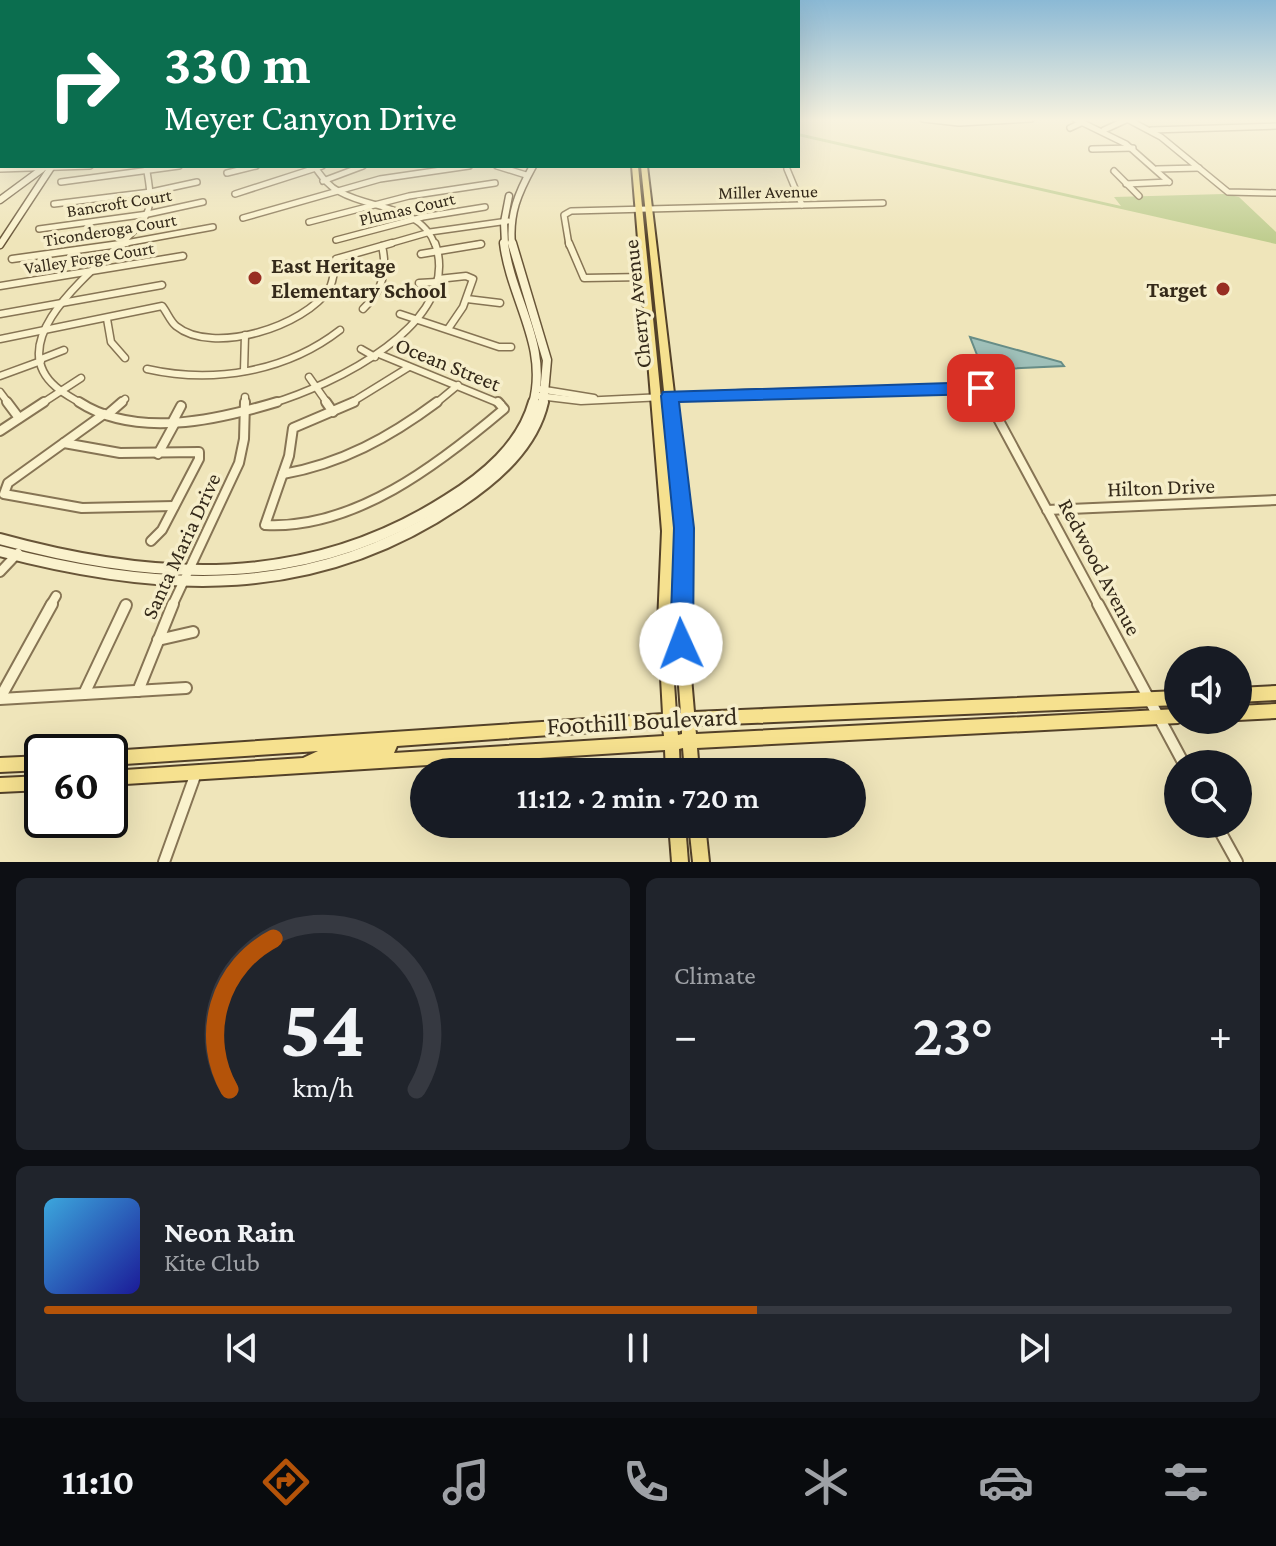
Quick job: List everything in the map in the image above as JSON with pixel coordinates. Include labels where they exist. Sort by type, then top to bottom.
[{"type":"main road","name":"Cherry Avenue","points":[[635,168],[644,209],[663,397],[668,531],[664,623],[672,758]]},
{"type":"main road","name":"Cherry Avenue","points":[[644,168],[645,277],[684,528],[680,619],[691,758]]},
{"type":"main road","points":[[1252,694],[1276,693]]},
{"type":"main road","name":"Foothill Boulevard","points":[[128,757],[669,720],[1164,699]]},
{"type":"main road","points":[[1252,712],[1276,711]]},
{"type":"main road","name":"Foothill Boulevard","points":[[128,777],[689,741],[1164,717]]},
{"type":"main road","points":[[299,765],[323,756],[381,752],[389,748],[391,740]]},
{"type":"main road","points":[[0,765],[24,764]]},
{"type":"main road","points":[[0,785],[24,784]]},
{"type":"main road","points":[[678,838],[680,862]]},
{"type":"main road","points":[[698,838],[701,862]]},
{"type":"street","points":[[1126,184],[1169,182],[1145,159]]},
{"type":"street","points":[[1188,159],[1230,193],[1276,193]]},
{"type":"street","points":[[0,169],[47,168]]},
{"type":"street","points":[[0,200],[47,168]]},
{"type":"street","points":[[0,245],[18,224],[47,168]]},
{"type":"street","points":[[227,173],[248,168]]},
{"type":"street","points":[[61,182],[145,169],[151,192],[148,214],[122,244],[88,274],[44,331],[41,360],[52,382],[80,404],[105,414],[175,421],[245,412],[317,389],[377,356],[417,318],[438,280],[438,250],[430,232],[417,218],[337,191],[323,181],[314,168],[235,194]]},
{"type":"street","points":[[323,181],[358,168]]},
{"type":"street","points":[[402,168],[403,176]]},
{"type":"street","points":[[243,218],[337,191],[456,168]]},
{"type":"street","points":[[503,168],[523,175]]},
{"type":"street","points":[[523,175],[525,168]]},
{"type":"street","points":[[0,551],[96,572],[300,572],[355,558],[401,537],[461,502],[506,466],[531,434],[541,393],[533,341],[507,266],[502,242],[509,195],[531,168]]},
{"type":"street","points":[[1156,169],[1199,168]]},
{"type":"street","points":[[787,169],[802,205]]},
{"type":"street","points":[[1114,171],[1139,196]]},
{"type":"street","points":[[54,204],[151,192],[197,182]]},
{"type":"street","points":[[309,222],[420,194],[495,183]]},
{"type":"street","points":[[11,194],[28,190],[30,199]]},
{"type":"street","name":"Bancroft Court","points":[[39,229],[148,214],[203,202]]},
{"type":"street","name":"Miller Avenue","points":[[645,277],[584,278],[568,243],[563,218],[567,212],[883,203]]},
{"type":"street","name":"Plumas Court","points":[[336,240],[417,218],[485,207]]},
{"type":"street","points":[[0,339],[162,306],[173,325],[191,334],[216,338],[245,335],[278,325],[313,305],[332,284],[336,259],[430,232],[506,222]]},
{"type":"street","name":"Ticonderoga Court","points":[[12,259],[122,244],[213,227]]},
{"type":"street","points":[[421,254],[481,244]]},
{"type":"street","points":[[363,309],[375,298],[384,280],[386,261],[382,246]]},
{"type":"street","name":"Valley Forge Court","points":[[0,286],[183,256]]},
{"type":"street","points":[[419,283],[473,277],[467,299],[448,329]]},
{"type":"street","points":[[0,314],[61,306],[162,285]]},
{"type":"street","points":[[467,299],[500,303]]},
{"type":"street","points":[[400,314],[499,347],[511,347]]},
{"type":"street","points":[[107,319],[111,342],[125,358]]},
{"type":"street","points":[[147,369],[191,376],[244,371],[297,354],[340,330]]},
{"type":"street","points":[[244,371],[245,335]]},
{"type":"street","name":"Ocean Street","points":[[283,474],[265,525],[288,526],[317,521],[378,495],[451,451],[504,406],[458,385],[361,349]]},
{"type":"street","points":[[0,376],[64,350]]},
{"type":"street","points":[[409,367],[381,387],[293,428],[283,474],[322,466],[379,439],[422,413],[458,385]]},
{"type":"street","points":[[309,377],[333,412]]},
{"type":"street","points":[[0,431],[81,378]]},
{"type":"street","name":"Redwood Avenue","points":[[663,397],[981,388],[1177,750]]},
{"type":"street","points":[[0,392],[19,418]]},
{"type":"street","points":[[541,393],[581,401],[663,397]]},
{"type":"street","name":"Santa Maria Drive","points":[[138,691],[239,463],[245,397]]},
{"type":"street","points":[[125,399],[3,490],[4,494],[58,506],[113,509],[174,506]]},
{"type":"street","points":[[158,454],[181,406]]},
{"type":"street","points":[[64,443],[120,453],[199,452],[199,459],[162,530],[151,541]]},
{"type":"street","name":"Hilton Drive","points":[[1047,510],[1276,500]]},
{"type":"street","points":[[0,539],[24,547],[104,562],[188,574]]},
{"type":"street","points":[[0,572],[24,547]]},
{"type":"street","points":[[0,699],[56,596]]},
{"type":"street","points":[[84,694],[126,605]]},
{"type":"street","points":[[158,640],[193,632]]},
{"type":"street","points":[[0,699],[186,688]]},
{"type":"street","points":[[164,862],[196,773]]},
{"type":"street","points":[[1224,838],[1237,862]]},
{"type":"green space","points":[[901,159],[914,159],[1121,206],[1114,197],[1224,194],[1239,197],[1276,232],[1276,244]]},
{"type":"water","points":[[970,337],[1061,362],[1064,366],[983,370]]},
{"type":"place","name":"East Heritage Elementary School","points":[[255,278]]},
{"type":"place","name":"Target","points":[[1223,289]]},
{"type":"route","points":[[681,644],[684,528],[670,396],[981,388]]}]
